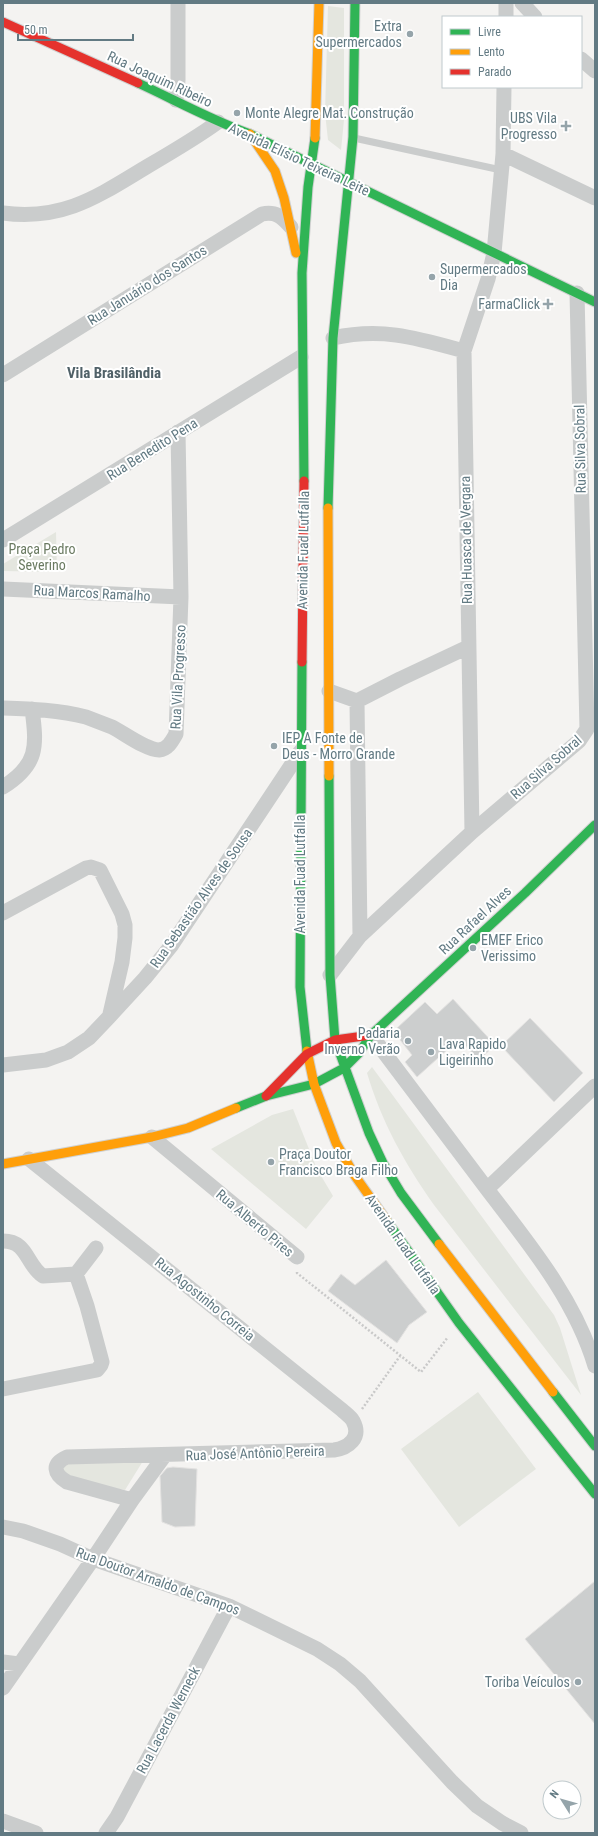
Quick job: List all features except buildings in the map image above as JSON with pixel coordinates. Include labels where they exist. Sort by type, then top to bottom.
[{"type":"main road","name":"Avenida Fuad Lutfalla","points":[[319,3],[315,144],[311,164],[301,278],[304,486],[300,752],[300,987],[307,1054],[314,1084],[336,1143],[355,1176],[459,1323],[595,1494]]},
{"type":"main road","name":"Avenida Fuad Lutfalla","points":[[355,3],[353,137],[320,446],[329,691],[330,975],[335,1040],[369,1134],[383,1163],[401,1192],[501,1327],[595,1446]]},
{"type":"main road","name":"Rua Joaquim Ribeiro","points":[[3,22],[176,100],[218,122]]},
{"type":"main road","name":"Avenida Elísio Teixeira Leite","points":[[218,122],[250,134],[595,302]]},
{"type":"main road","points":[[250,134],[274,171],[284,198],[301,278]]},
{"type":"main road","points":[[303,438],[320,446]]},
{"type":"main road","name":"Rua Rafael Alves","points":[[3,1164],[152,1137],[188,1128],[266,1096],[314,1084],[344,1068],[359,1053],[371,1035],[525,893],[595,825]]},
{"type":"main road","points":[[266,1096],[307,1054],[335,1040],[371,1035]]},
{"type":"street","points":[[176,100],[178,80],[178,3]]},
{"type":"street","points":[[506,3],[506,16]]},
{"type":"street","points":[[522,3],[534,16]]},
{"type":"street","points":[[582,60],[595,71]]},
{"type":"street","name":"Rua Huasca de Vergara","points":[[472,832],[464,351],[488,279],[494,253],[503,154],[504,88]]},
{"type":"street","name":"Avenida Elísio Teixeira Leite","points":[[3,213],[25,216],[60,211],[97,198],[199,136],[218,122]]},
{"type":"street","points":[[503,154],[595,198]]},
{"type":"street","name":"Rua Januário dos Santos","points":[[3,376],[262,214],[270,212],[278,214],[291,227]]},
{"type":"street","name":"Rua Silva Sobral","points":[[330,975],[360,936],[472,832],[584,736],[587,729],[591,700],[577,293]]},
{"type":"street","points":[[332,338],[351,334],[377,332],[406,336],[464,351]]},
{"type":"street","name":"Rua Benedito Pena","points":[[3,540],[301,357]]},
{"type":"street","name":"Rua Vila Progresso","points":[[3,708],[32,709],[85,717],[111,727],[150,748],[158,750],[165,748],[172,743],[176,734],[181,597],[178,432]]},
{"type":"street","name":"Rua Marcos Ramalho","points":[[3,589],[181,597]]},
{"type":"street","points":[[329,691],[357,701],[468,647]]},
{"type":"street","points":[[357,701],[360,936]]},
{"type":"street","points":[[3,787],[14,780],[28,766],[35,749],[35,732],[32,709]]},
{"type":"street","name":"Rua Sebastião Alves de Sousa","points":[[3,1065],[46,1060],[68,1052],[88,1038],[109,1017],[172,946],[300,752]]},
{"type":"street","points":[[3,913],[86,868],[91,867],[100,870],[122,914],[125,926],[122,962],[109,1017]]},
{"type":"street","points":[[371,1035],[521,1232],[554,1280],[592,1340],[595,1366]]},
{"type":"street","points":[[487,1189],[595,1086]]},
{"type":"street","name":"Rua Alberto Pires","points":[[152,1137],[297,1257]]},
{"type":"street","name":"Rua Agostinho Correia","points":[[29,1159],[342,1410],[353,1421]]},
{"type":"street","points":[[3,1241],[17,1243],[39,1273],[43,1276],[76,1274],[96,1248]]},
{"type":"street","points":[[3,1389],[97,1370],[102,1365],[87,1306],[76,1274]]},
{"type":"street","name":"Rua José Antônio Pereira","points":[[132,1500],[67,1482],[59,1477],[56,1471],[56,1465],[61,1459],[67,1456],[285,1452],[344,1448],[351,1444],[355,1437],[356,1429],[353,1421]]},
{"type":"street","points":[[3,1688],[93,1559],[132,1500],[166,1455]]},
{"type":"street","name":"Rua Doutor Arnaldo de Campos","points":[[3,1527],[23,1531],[60,1544],[93,1559],[229,1606],[317,1650],[340,1664],[360,1681],[452,1782],[477,1806],[502,1823],[521,1833]]},
{"type":"street","name":"Rua Lacerda Werneck","points":[[106,1833],[117,1816],[229,1606]]},
{"type":"street","points":[[3,1662],[19,1664]]},
{"type":"street","points":[[3,1821],[36,1833]]},
{"type":"lane","points":[[353,137],[501,170]]},
{"type":"path","name":"Rua Alberto Pires","points":[[297,1257],[297,1273],[421,1372],[459,1323]]},
{"type":"path","points":[[353,1421],[400,1356]]},
{"type":"green space","points":[[328,6],[344,8],[344,120],[341,150],[328,140],[325,113]]},
{"type":"green space","name":"Praça Pedro Severino","points":[[56,532],[57,572],[3,571],[3,564]]},
{"type":"green space","points":[[372,1067],[554,1315],[560,1328],[581,1395],[434,1205],[413,1173],[395,1142],[373,1091],[367,1073]]},
{"type":"green space","name":"Praça Doutor Francisco Braga Filho","points":[[293,1109],[317,1169],[333,1196],[306,1229],[211,1149],[272,1115]]},
{"type":"green space","points":[[478,1392],[536,1469],[459,1527],[401,1449]]},
{"type":"green space","points":[[66,1461],[143,1461],[125,1490],[74,1482],[68,1478],[62,1466]]},
{"type":"traffic: fast","points":[[328,508],[333,338],[353,137],[355,3]]},
{"type":"traffic: fast","points":[[138,83],[207,116],[250,134],[595,302]]},
{"type":"traffic: fast","points":[[304,481],[302,273],[308,187],[315,138]]},
{"type":"traffic: fast","points":[[302,662],[300,987],[307,1051]]},
{"type":"traffic: fast","points":[[329,776],[330,975],[335,1040],[369,1133],[383,1163],[401,1193],[439,1244]]},
{"type":"traffic: fast","points":[[236,1108],[266,1096],[314,1084],[344,1068],[359,1053],[371,1035],[525,893],[595,825]]},
{"type":"traffic: fast","points":[[387,1221],[459,1323],[595,1494]]},
{"type":"traffic: fast","points":[[553,1392],[595,1446]]},
{"type":"traffic: slow","points":[[315,138],[319,3]]},
{"type":"traffic: slow","points":[[250,134],[275,171],[284,198],[296,253]]},
{"type":"traffic: slow","points":[[328,508],[329,776]]},
{"type":"traffic: slow","points":[[307,1051],[314,1084],[336,1143],[355,1176],[387,1221]]},
{"type":"traffic: slow","points":[[3,1164],[152,1137],[188,1128],[236,1108]]},
{"type":"traffic: slow","points":[[439,1244],[553,1392]]},
{"type":"traffic: jam","points":[[3,22],[138,83]]},
{"type":"traffic: jam","points":[[302,662],[304,481]]},
{"type":"traffic: jam","points":[[266,1096],[307,1054],[335,1040],[371,1035]]},
{"type":"place","name":"Extra Supermercados","points":[[410,34]]},
{"type":"place","name":"Monte Alegre Mat. Construção","points":[[237,113]]},
{"type":"place","name":"UBS Vila Progresso","points":[[566,126]]},
{"type":"place","name":"Supermercados Dia","points":[[432,277]]},
{"type":"place","name":"FarmaClick","points":[[548,304]]},
{"type":"place","name":"IEP A Fonte de Deus - Morro Grande","points":[[274,746]]},
{"type":"place","name":"EMEF Erico Verissimo","points":[[473,948]]},
{"type":"place","name":"Padaria Inverno Verão","points":[[408,1041]]},
{"type":"place","name":"Lava Rapido Ligeirinho","points":[[431,1052]]},
{"type":"place","name":"Praça Doutor Francisco Braga Filho","points":[[271,1162]]},
{"type":"place","name":"Toriba Veículos","points":[[578,1682]]},
{"type":"district","name":"Vila Brasilândia","points":[[114,373]]}]
